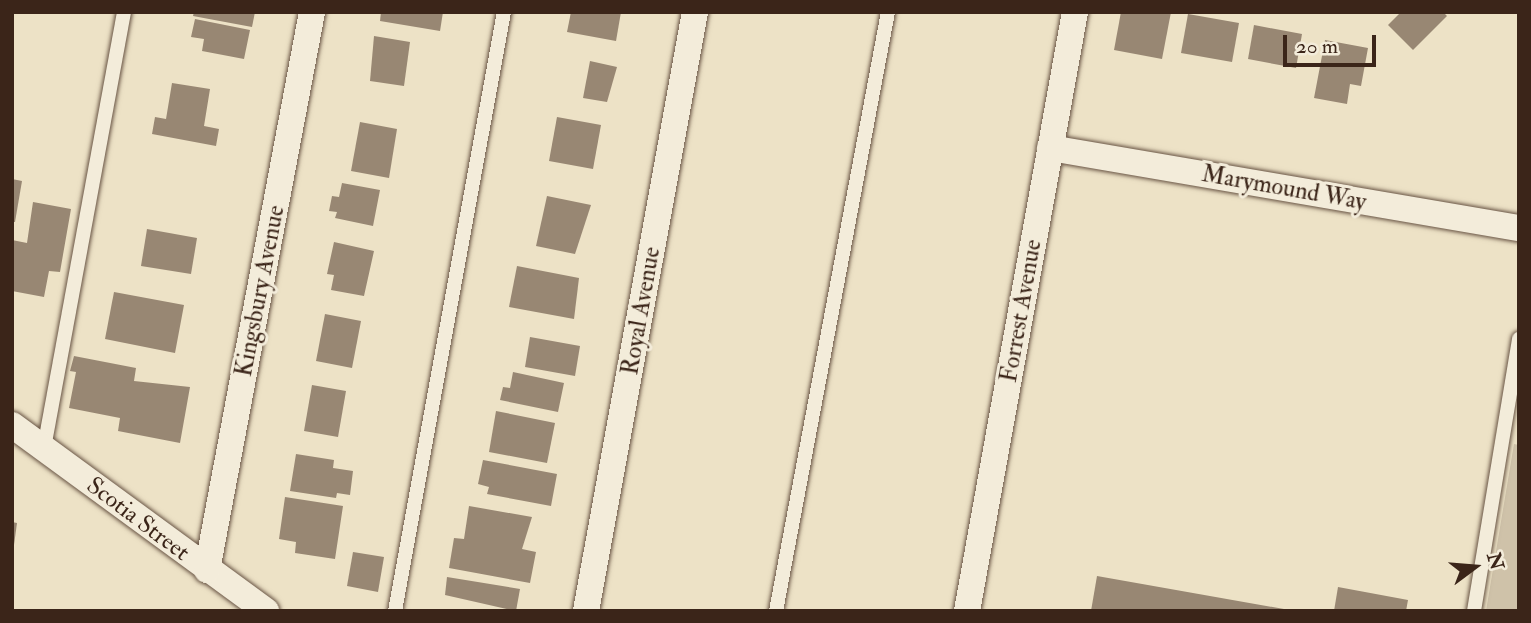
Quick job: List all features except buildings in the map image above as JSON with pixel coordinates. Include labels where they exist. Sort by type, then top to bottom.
[{"type":"street","name":"Kingsbury Avenue","points":[[208,570],[312,12]]},
{"type":"street","name":"Royal Avenue","points":[[586,611],[695,12]]},
{"type":"street","name":"Forrest Avenue","points":[[967,611],[1075,12]]},
{"type":"street","name":"Marymound Way","points":[[1050,148],[1519,229]]},
{"type":"street","name":"Scotia Street","points":[[12,425],[265,611]]},
{"type":"lane","points":[[44,448],[124,12]]},
{"type":"lane","points":[[395,611],[504,12]]},
{"type":"lane","points":[[776,611],[888,12]]},
{"type":"lane","points":[[1474,611],[1519,340]]},
{"type":"shaded area","points":[[1514,444],[1519,445],[1519,611],[1486,611]]}]
